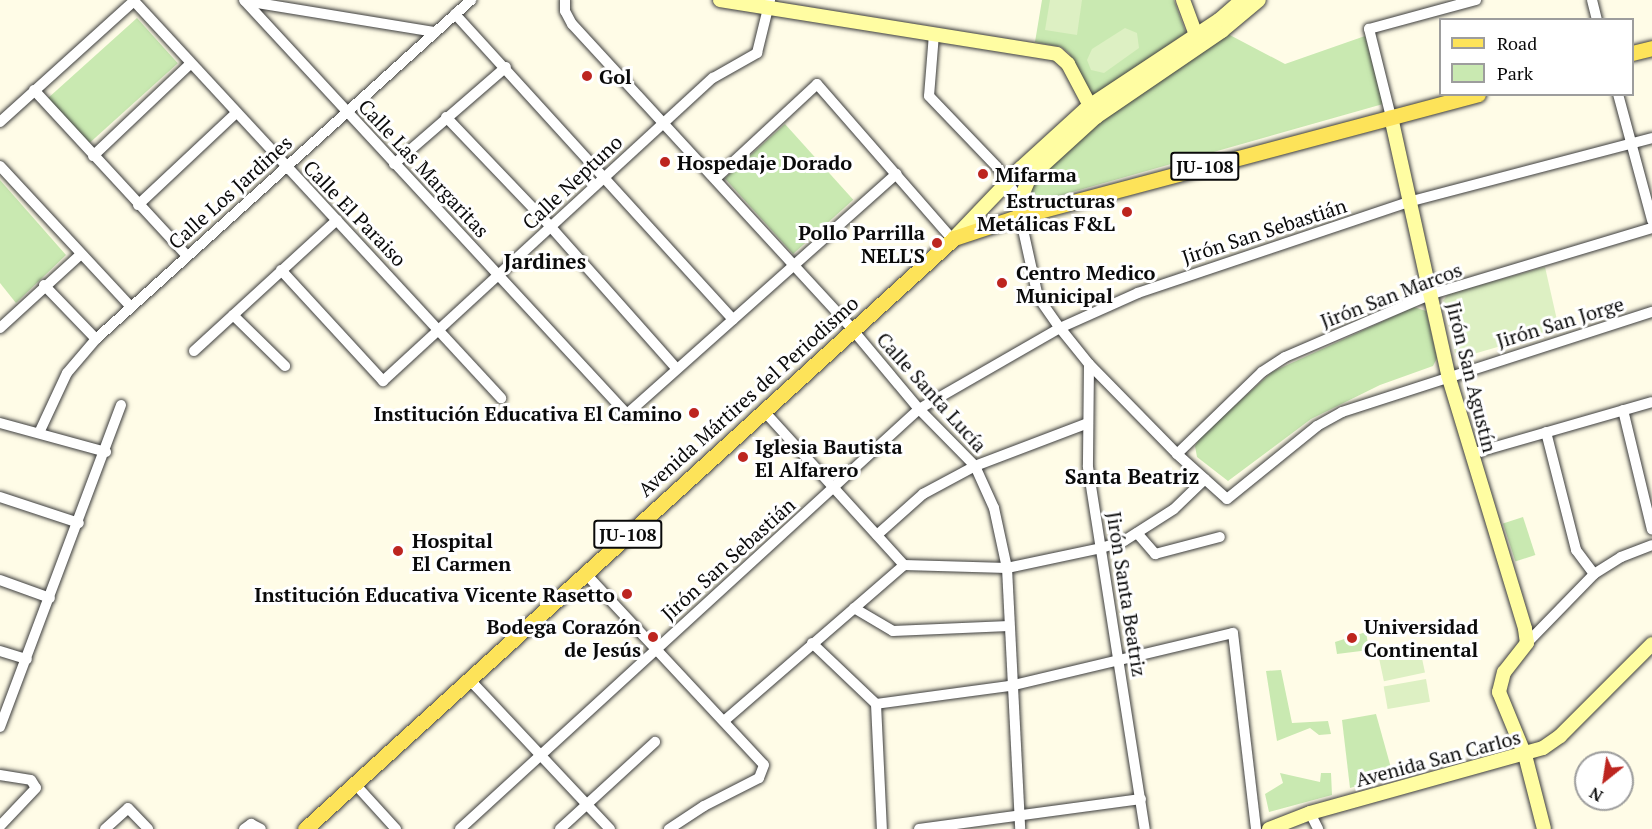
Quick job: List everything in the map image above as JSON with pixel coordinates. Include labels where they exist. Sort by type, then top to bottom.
[{"type":"main road","points":[[1634,52],[1652,48]]},
{"type":"main road","name":"Avenida Mártires del Periodismo","points":[[305,829],[953,239],[1020,216],[1470,96]]},
{"type":"street","points":[[0,122],[134,0]]},
{"type":"street","name":"Calle El Paraiso","points":[[134,0],[190,64],[440,328],[501,398]]},
{"type":"street","points":[[244,0],[435,33]]},
{"type":"street","name":"Calle Las Margaritas","points":[[244,0],[627,414],[676,369]]},
{"type":"street","name":"Calle Los Jardines","points":[[39,432],[67,374],[96,339],[471,0]]},
{"type":"street","name":"Calle Santa Lucía","points":[[566,0],[565,11],[572,24],[664,120],[852,329],[919,409],[975,466],[994,508],[1007,568],[1010,686],[1020,829]]},
{"type":"street","points":[[720,0],[769,4],[1057,54],[1068,64],[1093,111]]},
{"type":"street","points":[[1183,0],[1198,41]]},
{"type":"street","points":[[1198,41],[1242,0]]},
{"type":"street","points":[[724,721],[904,565],[1007,568],[1101,548],[1137,533],[1174,509],[1205,479],[1177,454],[1089,364],[1038,297],[1020,216],[1020,200],[1030,177],[1093,111],[1259,0]]},
{"type":"street","points":[[1391,117],[1370,29],[1476,0]]},
{"type":"street","points":[[1592,0],[1596,18]]},
{"type":"street","name":"Calle Neptuno","points":[[281,270],[383,381],[664,120],[719,73],[757,53],[769,4]]},
{"type":"street","points":[[455,15],[605,175],[733,319]]},
{"type":"street","points":[[934,34],[927,88],[929,96],[1007,182],[1020,200]]},
{"type":"street","points":[[93,156],[190,64]]},
{"type":"street","points":[[394,164],[506,67]]},
{"type":"street","points":[[716,178],[817,84],[953,239]]},
{"type":"street","points":[[34,90],[186,256]]},
{"type":"street","points":[[1618,96],[1652,220]]},
{"type":"street","name":"Avenida Mártires del Periodismo","points":[[953,239],[1007,182],[1093,111]]},
{"type":"street","points":[[138,205],[236,113]]},
{"type":"street","points":[[446,117],[550,226],[676,369],[896,174]]},
{"type":"street","name":"Jirón San Agustín","points":[[1391,117],[1412,201],[1448,375],[1527,643]]},
{"type":"street","name":"Jirón San Sebastián","points":[[460,829],[919,409],[1060,328],[1138,293],[1412,201],[1652,138]]},
{"type":"street","points":[[0,166],[131,307]]},
{"type":"street","points":[[194,351],[337,220]]},
{"type":"street","name":"Jirón San Marcos","points":[[1177,454],[1262,372],[1285,357],[1432,294],[1652,228]]},
{"type":"street","points":[[0,328],[44,285],[81,254]]},
{"type":"street","points":[[44,285],[96,339]]},
{"type":"street","name":"Jirón San Jorge","points":[[1205,479],[1227,499],[1317,426],[1342,411],[1448,375],[1652,312]]},
{"type":"street","points":[[233,315],[285,366]]},
{"type":"street","name":"Jirón Santa Beatriz","points":[[1089,364],[1088,467],[1145,829]]},
{"type":"street","points":[[1471,453],[1652,402]]},
{"type":"street","points":[[0,726],[106,452],[121,405]]},
{"type":"street","points":[[763,410],[904,565]]},
{"type":"street","points":[[1623,410],[1652,530]]},
{"type":"street","points":[[0,423],[106,452]]},
{"type":"street","points":[[877,536],[923,494],[975,466],[1088,423]]},
{"type":"street","points":[[1546,432],[1576,550],[1594,574]]},
{"type":"street","points":[[0,497],[79,523]]},
{"type":"street","points":[[1137,533],[1155,554],[1220,537]]},
{"type":"street","points":[[1544,829],[1525,755],[1499,692],[1503,672],[1527,643],[1594,574],[1621,557],[1652,545]]},
{"type":"street","points":[[585,573],[763,762],[763,773],[669,829]]},
{"type":"street","points":[[0,580],[50,598]]},
{"type":"street","points":[[854,608],[893,631],[1009,626]]},
{"type":"street","points":[[876,705],[1010,686],[1119,663],[1233,633],[1256,829]]},
{"type":"street","points":[[812,643],[876,705],[882,829]]},
{"type":"street","name":"Avenida San Carlos","points":[[1269,829],[1310,813],[1525,755],[1560,736],[1652,644]]},
{"type":"street","points":[[0,651],[27,659]]},
{"type":"street","points":[[469,679],[610,829]]},
{"type":"street","points":[[560,829],[655,742]]},
{"type":"street","points":[[0,775],[31,780],[36,784],[34,794],[0,826]]},
{"type":"street","points":[[355,783],[396,829]]},
{"type":"street","points":[[919,829],[1141,799]]},
{"type":"street","points":[[105,829],[128,808],[148,829]]},
{"type":"street","points":[[1310,813],[1318,829]]},
{"type":"green space","points":[[1042,0],[1174,0],[1186,33],[1091,97],[1069,53],[1061,47],[1035,42]]},
{"type":"green space","points":[[1050,0],[1082,0],[1077,35],[1045,30]]},
{"type":"green space","points":[[137,18],[178,63],[89,144],[48,98]]},
{"type":"green space","points":[[1125,28],[1137,33],[1139,48],[1104,73],[1091,70],[1087,60],[1092,49]]},
{"type":"green space","points":[[1226,33],[1285,64],[1365,36],[1383,104],[1044,200],[1032,192],[1031,180],[1091,126]]},
{"type":"green space","points":[[785,124],[853,200],[793,254],[725,178]]},
{"type":"green space","points":[[0,180],[66,255],[16,303],[0,283]]},
{"type":"green space","points":[[1545,267],[1559,329],[1463,357],[1455,353],[1443,301],[1448,294]]},
{"type":"green space","points":[[1414,307],[1426,311],[1437,358],[1433,366],[1380,385],[1311,419],[1228,481],[1197,457],[1195,446],[1201,436],[1272,372]]},
{"type":"green space","points":[[1523,517],[1535,555],[1515,562],[1503,523]]},
{"type":"green space","points":[[1366,632],[1369,650],[1337,654],[1335,642]]},
{"type":"green space","points":[[1420,649],[1425,672],[1384,681],[1379,658]]},
{"type":"green space","points":[[1281,670],[1292,723],[1328,721],[1331,734],[1319,735],[1310,728],[1277,741],[1266,671]]},
{"type":"green space","points":[[1426,679],[1430,702],[1388,709],[1384,686]]},
{"type":"green space","points":[[1376,714],[1393,775],[1350,788],[1342,720]]},
{"type":"green space","points":[[1280,773],[1320,782],[1321,773],[1331,773],[1332,795],[1269,812],[1265,794],[1283,783]]},
{"type":"place","name":"Gol","points":[[587,76]]},
{"type":"place","name":"Hospedaje Dorado","points":[[665,162]]},
{"type":"place","name":"Mifarma","points":[[983,174]]},
{"type":"place","name":"Estructuras Metálicas F&L","points":[[1127,212]]},
{"type":"place","name":"Pollo Parrilla NELL'S","points":[[937,243]]},
{"type":"place","name":"Centro Medico Municipal","points":[[1002,283]]},
{"type":"place","name":"Institución Educativa El Camino","points":[[694,413]]},
{"type":"place","name":"Iglesia Bautista El Alfarero","points":[[743,457]]},
{"type":"place","name":"Hospital El Carmen","points":[[398,551]]},
{"type":"place","name":"Institución Educativa Vicente Rasetto","points":[[627,594]]},
{"type":"place","name":"Bodega Corazón de Jesús","points":[[653,637]]},
{"type":"place","name":"Universidad Continental","points":[[1352,638]]},
{"type":"district","name":"Jardines","points":[[545,261]]},
{"type":"district","name":"Santa Beatriz","points":[[1132,476]]}]
